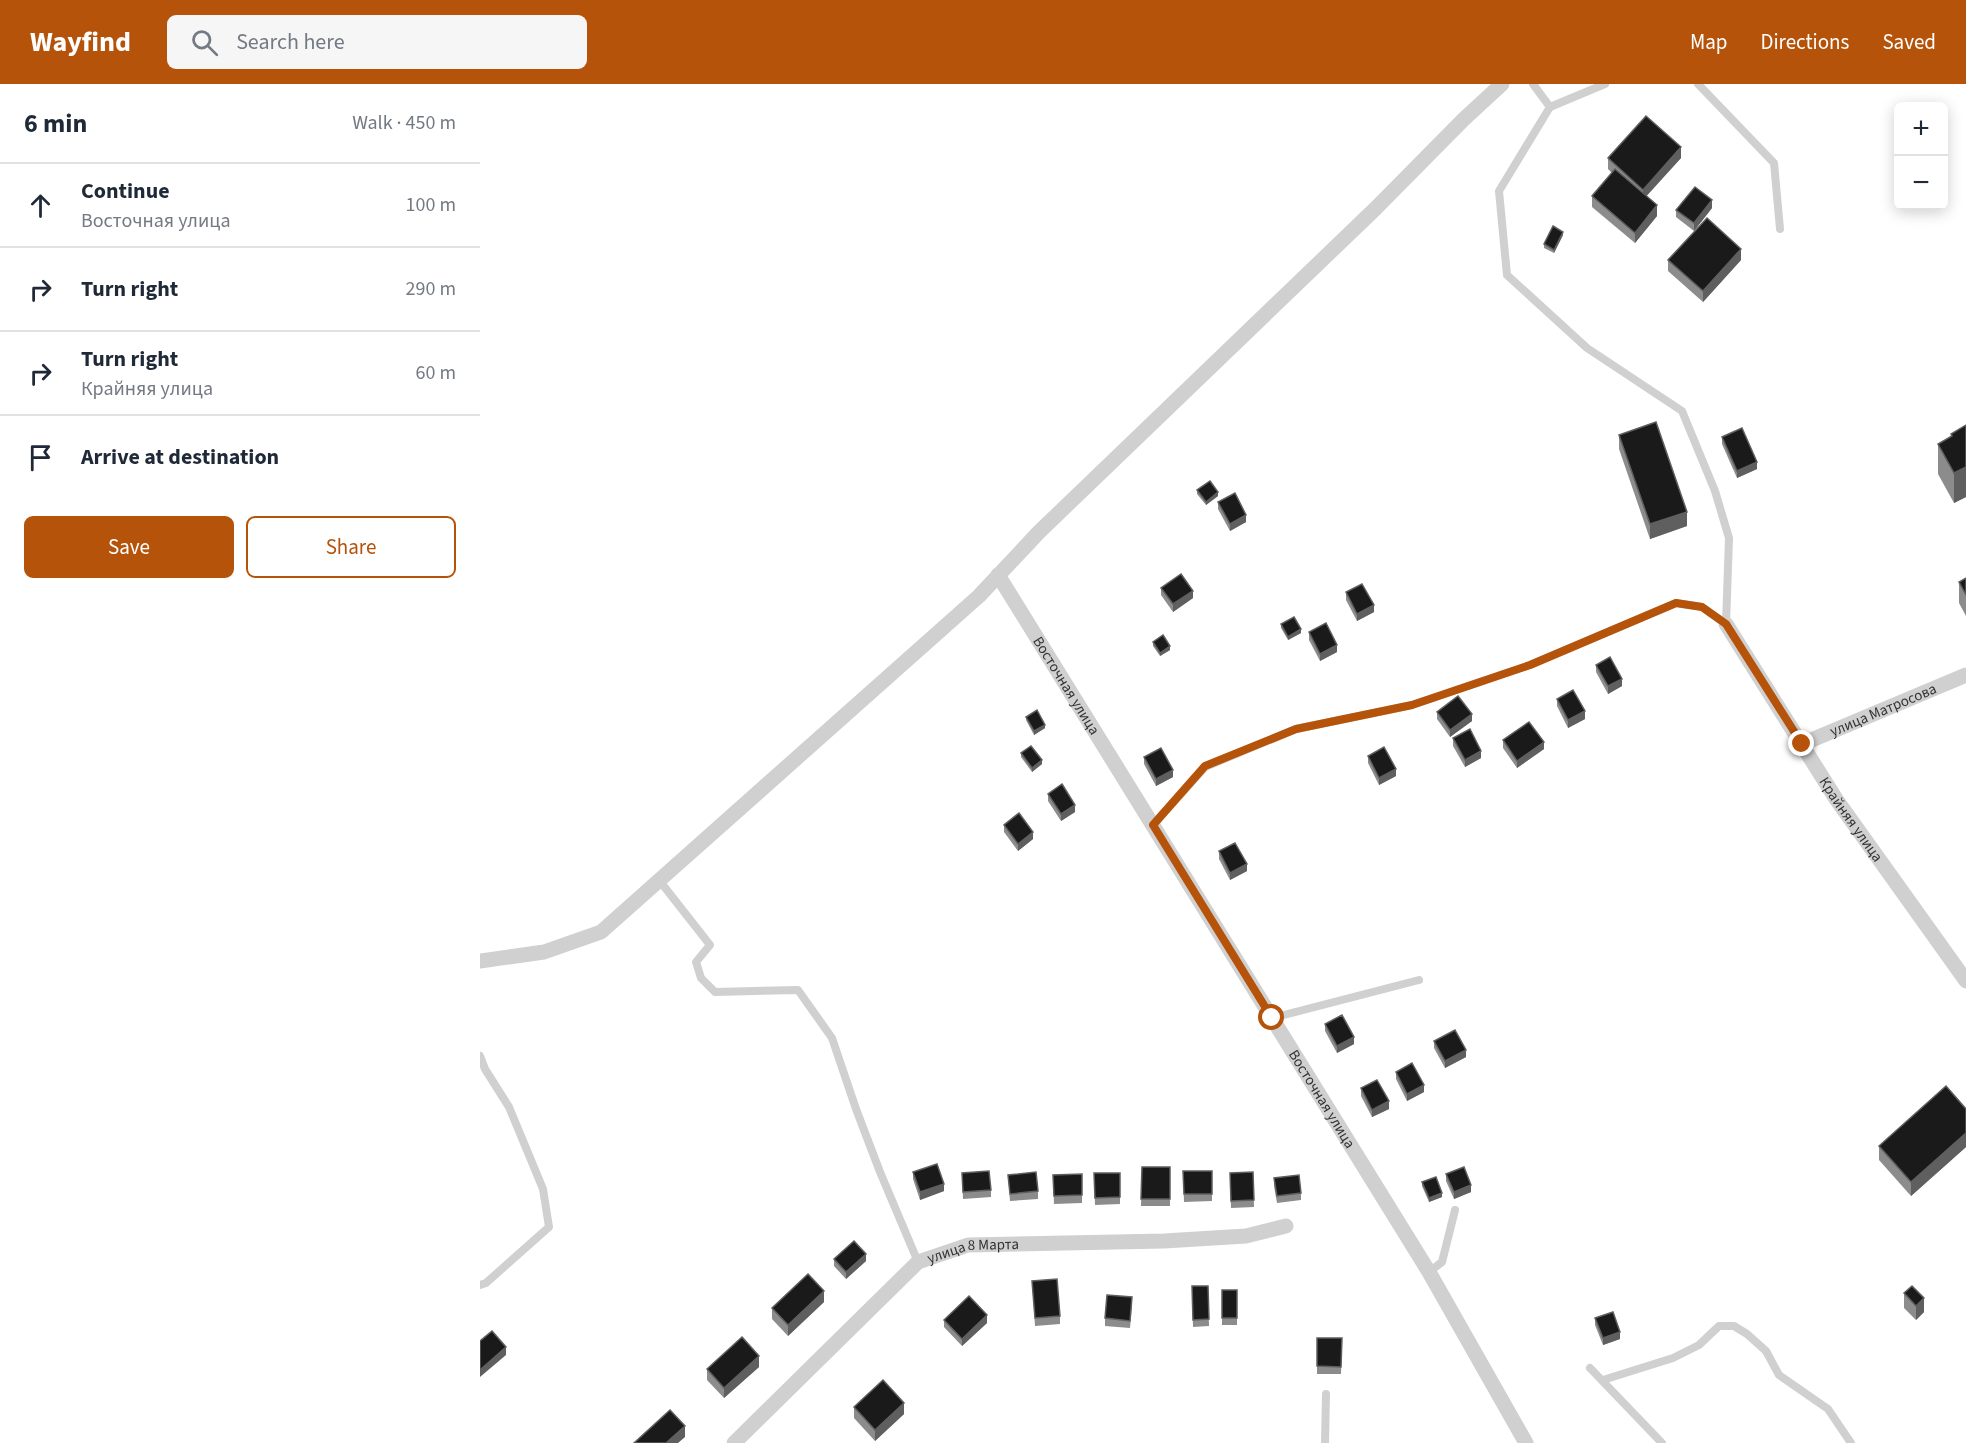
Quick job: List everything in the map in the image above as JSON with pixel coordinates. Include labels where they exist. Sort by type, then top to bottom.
[{"type":"street","points":[[480,961],[543,952],[601,932],[979,596],[1048,523],[1502,84]]},
{"type":"street","name":"Восточная улица","points":[[999,575],[1429,1272],[1526,1443]]},
{"type":"street","name":"Крайняя улица","points":[[1726,624],[1836,800],[1966,981]]},
{"type":"street","name":"улица Матросова","points":[[1802,744],[1966,675]]},
{"type":"street","name":"улица 8 Марта","points":[[734,1443],[918,1262],[968,1245],[1164,1241],[1246,1236],[1286,1226]]},
{"type":"lane","points":[[1533,84],[1550,107]]},
{"type":"lane","points":[[1605,84],[1550,107],[1499,191],[1507,275],[1587,348],[1682,411],[1715,490],[1729,538],[1726,624]]},
{"type":"lane","points":[[1698,84],[1774,163],[1779,229]]},
{"type":"lane","points":[[1153,825],[1205,766],[1296,729],[1412,705],[1530,665],[1676,603],[1702,607],[1726,624]]},
{"type":"lane","points":[[659,880],[710,945],[696,962],[701,978],[715,993],[798,990],[832,1038],[872,1151],[918,1262]]},
{"type":"lane","points":[[1272,1018],[1419,980]]},
{"type":"lane","points":[[480,1056],[484,1069],[509,1107],[543,1189],[549,1227],[486,1283],[480,1285]]},
{"type":"lane","points":[[1429,1272],[1442,1262],[1455,1209]]},
{"type":"lane","points":[[1602,1380],[1673,1358],[1699,1345],[1719,1326],[1734,1326],[1766,1351],[1779,1375],[1828,1409],[1851,1443]]},
{"type":"lane","points":[[1590,1368],[1662,1443]]},
{"type":"lane","points":[[1325,1443],[1326,1394]]},
{"type":"building","points":[[1646,116],[1681,147],[1643,190],[1608,158]]},
{"type":"building","points":[[1615,169],[1657,205],[1635,233],[1592,196]]},
{"type":"building","points":[[1695,187],[1712,200],[1694,223],[1676,210]]},
{"type":"building","points":[[1707,218],[1741,249],[1703,291],[1668,260]]},
{"type":"building","points":[[1553,226],[1563,232],[1554,250],[1544,244]]},
{"type":"building","points":[[1656,422],[1687,512],[1650,524],[1619,435]]},
{"type":"building","points":[[1966,425],[1966,467],[1954,473],[1938,444]]},
{"type":"building","points":[[1742,428],[1757,462],[1737,471],[1722,437]]},
{"type":"building","points":[[1210,481],[1218,492],[1206,502],[1197,490]]},
{"type":"building","points":[[1235,493],[1246,515],[1230,524],[1218,502]]},
{"type":"building","points":[[1181,574],[1193,591],[1173,604],[1161,588]]},
{"type":"building","points":[[1966,578],[1966,595],[1959,582]]},
{"type":"building","points":[[1362,584],[1374,605],[1357,614],[1346,592]]},
{"type":"building","points":[[1294,617],[1301,629],[1288,637],[1281,624]]},
{"type":"building","points":[[1326,623],[1337,645],[1320,654],[1309,632]]},
{"type":"building","points":[[1163,635],[1170,646],[1160,653],[1153,642]]},
{"type":"building","points":[[1610,657],[1622,679],[1608,686],[1596,665]]},
{"type":"building","points":[[1573,690],[1585,711],[1568,720],[1557,699]]},
{"type":"building","points":[[1458,696],[1472,714],[1450,730],[1437,712]]},
{"type":"building","points":[[1037,710],[1045,725],[1034,731],[1026,717]]},
{"type":"building","points":[[1529,722],[1544,742],[1517,761],[1503,740]]},
{"type":"building","points":[[1470,729],[1481,751],[1465,760],[1453,738]]},
{"type":"building","points":[[1031,746],[1042,760],[1032,768],[1021,753]]},
{"type":"building","points":[[1384,747],[1396,769],[1379,778],[1368,756]]},
{"type":"building","points":[[1161,748],[1173,770],[1156,779],[1144,757]]},
{"type":"building","points":[[1062,784],[1075,805],[1061,814],[1048,794]]},
{"type":"building","points":[[1019,813],[1033,832],[1018,844],[1004,825]]},
{"type":"building","points":[[1235,843],[1247,864],[1230,873],[1219,851]]},
{"type":"building","points":[[1342,1015],[1354,1037],[1337,1046],[1325,1024]]},
{"type":"building","points":[[1455,1030],[1466,1050],[1445,1061],[1434,1041]]},
{"type":"building","points":[[1412,1063],[1424,1085],[1407,1094],[1396,1072]]},
{"type":"building","points":[[1377,1080],[1389,1101],[1372,1110],[1361,1088]]},
{"type":"building","points":[[1946,1086],[1966,1109],[1966,1133],[1911,1182],[1879,1146]]},
{"type":"building","points":[[937,1164],[944,1184],[920,1192],[913,1172]]},
{"type":"building","points":[[1142,1167],[1170,1167],[1170,1199],[1141,1199]]},
{"type":"building","points":[[1464,1167],[1471,1185],[1454,1192],[1446,1174]]},
{"type":"building","points":[[989,1171],[991,1190],[963,1192],[962,1173]]},
{"type":"building","points":[[1183,1171],[1212,1171],[1212,1194],[1184,1194]]},
{"type":"building","points":[[1036,1172],[1038,1191],[1010,1194],[1008,1175]]},
{"type":"building","points":[[1253,1172],[1254,1200],[1231,1201],[1230,1173]]},
{"type":"building","points":[[1094,1173],[1120,1173],[1120,1197],[1095,1198]]},
{"type":"building","points":[[1082,1174],[1082,1195],[1054,1196],[1053,1175]]},
{"type":"building","points":[[1299,1175],[1301,1193],[1277,1196],[1274,1178]]},
{"type":"building","points":[[1436,1177],[1442,1193],[1429,1198],[1422,1182]]},
{"type":"building","points":[[854,1241],[866,1254],[846,1272],[834,1259]]},
{"type":"building","points":[[808,1274],[824,1291],[788,1325],[772,1308]]},
{"type":"building","points":[[1057,1279],[1060,1316],[1035,1318],[1032,1281]]},
{"type":"building","points":[[1192,1286],[1208,1286],[1209,1319],[1193,1320]]},
{"type":"building","points":[[1912,1286],[1924,1298],[1916,1306],[1904,1293]]},
{"type":"building","points":[[1222,1290],[1237,1290],[1237,1318],[1222,1318]]},
{"type":"building","points":[[1107,1295],[1132,1297],[1130,1321],[1105,1318]]},
{"type":"building","points":[[969,1296],[987,1315],[962,1339],[944,1320]]},
{"type":"building","points":[[1613,1312],[1620,1332],[1603,1338],[1595,1318]]},
{"type":"building","points":[[492,1331],[506,1347],[480,1370],[480,1341]]},
{"type":"building","points":[[742,1337],[759,1356],[724,1388],[707,1369]]},
{"type":"building","points":[[1317,1338],[1342,1338],[1341,1367],[1317,1366]]},
{"type":"building","points":[[883,1380],[904,1403],[875,1430],[854,1407]]},
{"type":"building","points":[[670,1410],[685,1426],[666,1443],[634,1443]]},
{"type":"route","points":[[1272,1018],[1153,825],[1205,766],[1296,729],[1412,705],[1530,665],[1676,603],[1702,607],[1726,624],[1802,744]]}]
